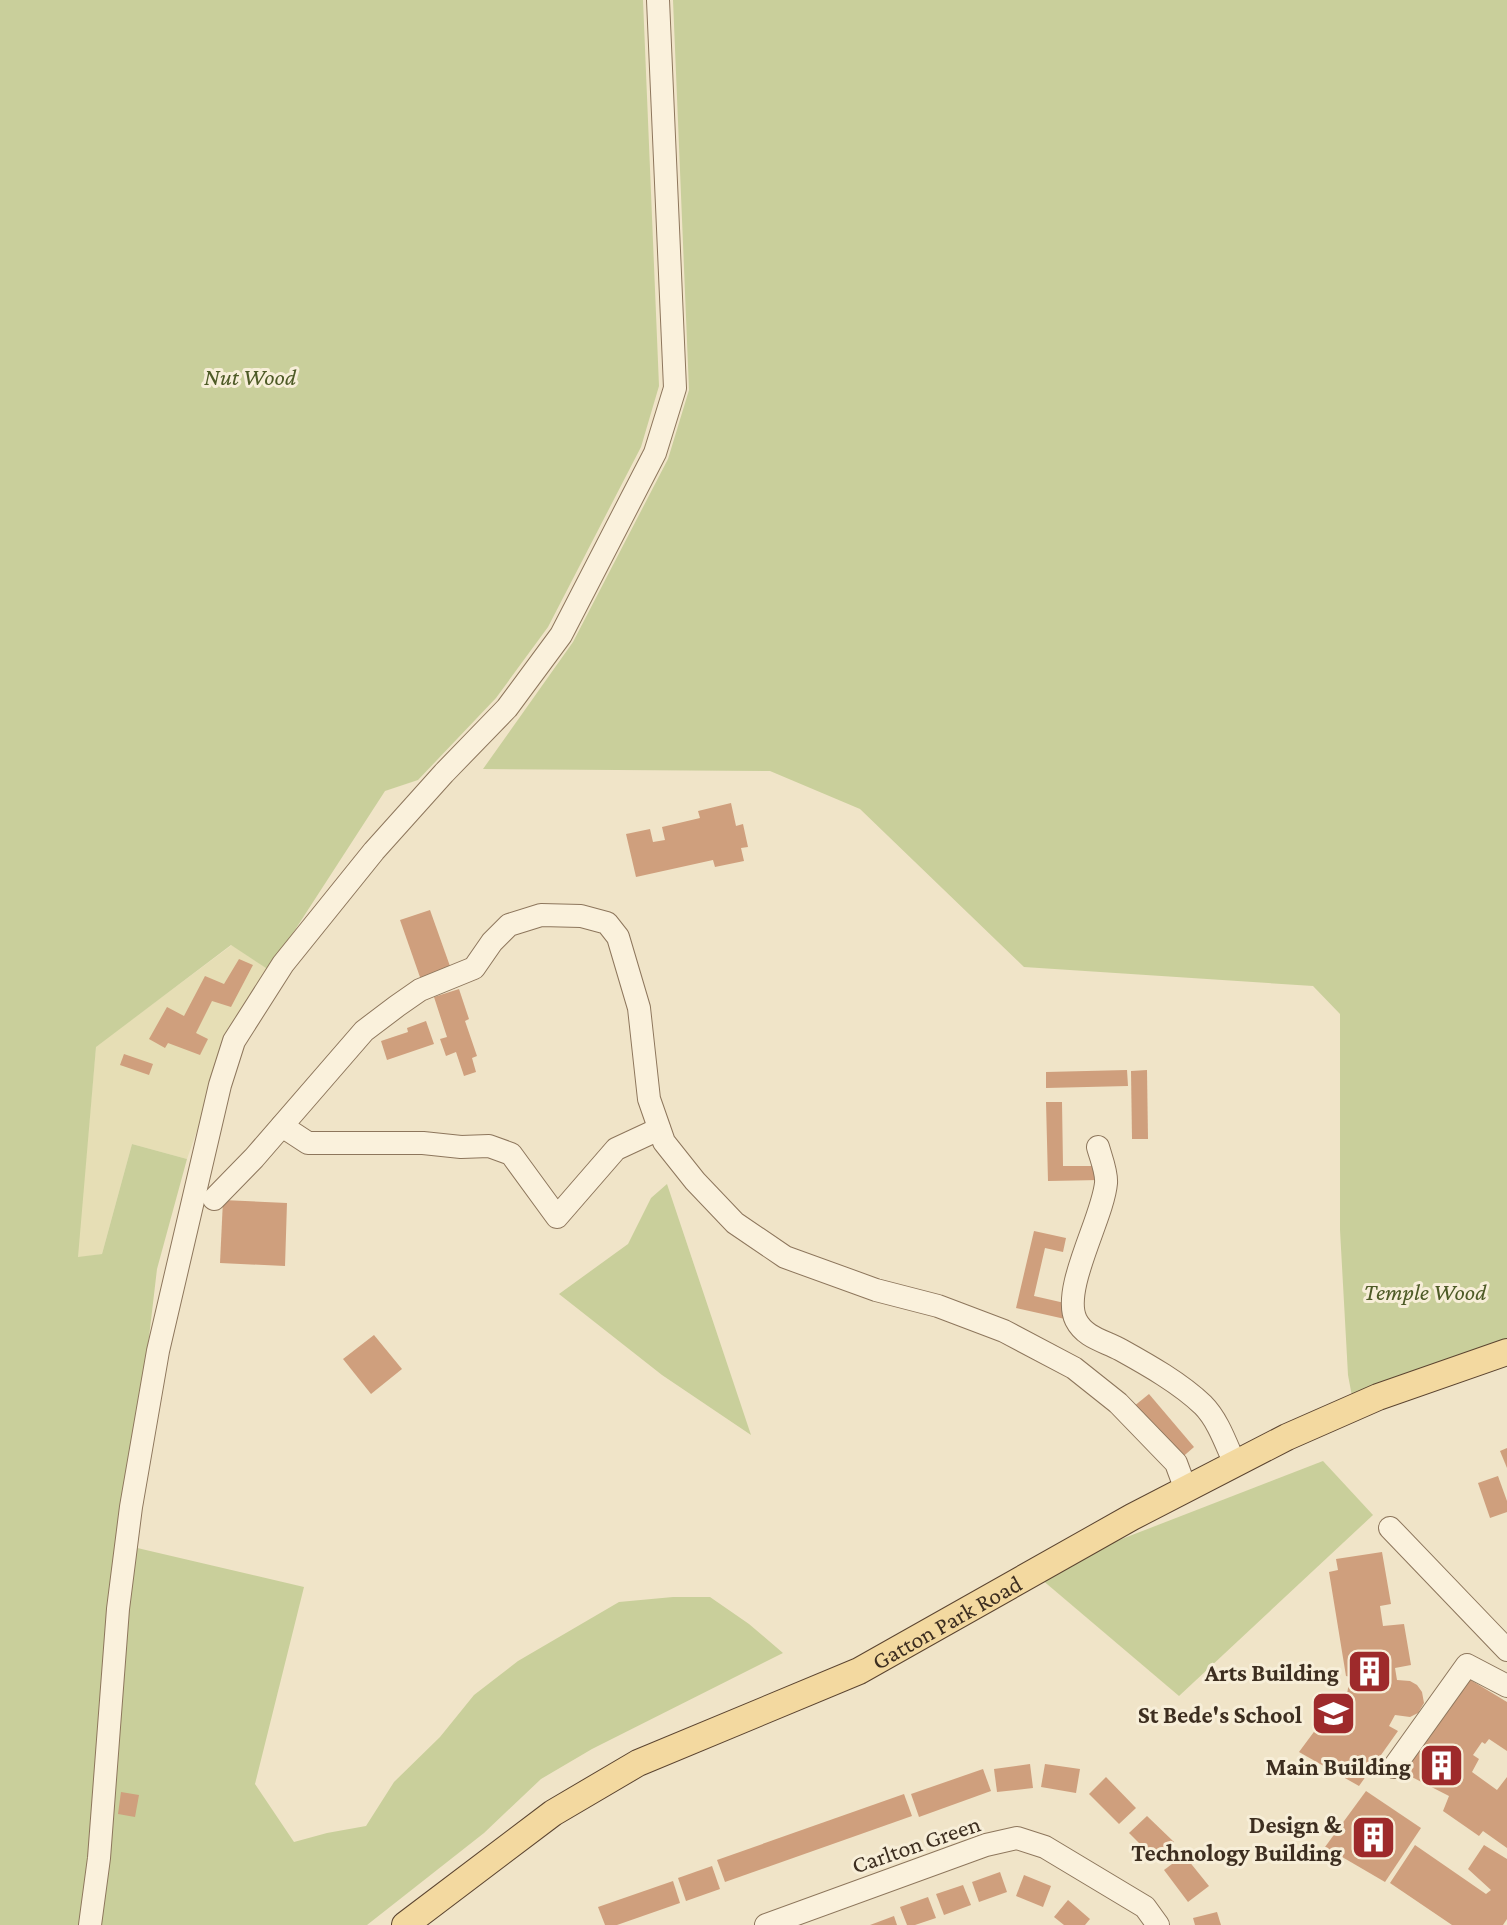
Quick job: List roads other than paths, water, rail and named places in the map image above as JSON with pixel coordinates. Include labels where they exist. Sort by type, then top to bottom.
[{"type":"main road","name":"Gatton Park Road","points":[[405,1925],[553,1813],[638,1763],[859,1671],[1132,1517],[1287,1437],[1378,1397],[1507,1352]]},
{"type":"street","points":[[90,1925],[99,1858],[118,1609],[131,1507],[158,1351],[220,1085],[234,1041],[283,964],[404,818],[507,708],[561,635],[655,453],[675,388],[658,0]]},
{"type":"street","points":[[214,1199],[364,1031],[420,990],[474,968],[492,942],[509,925],[541,915],[581,916],[607,923],[618,937],[639,1008],[649,1099],[664,1142],[735,1223],[785,1257],[876,1290],[965,1316],[1004,1331],[1074,1368],[1118,1403],[1176,1463],[1186,1490]]},
{"type":"street","points":[[282,1126],[308,1143],[489,1146],[511,1154],[557,1217],[616,1149],[659,1129]]},
{"type":"street","points":[[1098,1147],[1107,1180],[1073,1293],[1075,1319],[1094,1339],[1118,1348],[1162,1374],[1204,1406],[1235,1464]]},
{"type":"street","points":[[1390,1528],[1507,1650]]},
{"type":"street","points":[[1394,1767],[1467,1665],[1507,1686]]},
{"type":"street","name":"Carlton Green","points":[[766,1925],[986,1845],[1017,1838],[1045,1847],[1145,1907],[1158,1925]]},
{"type":"place","name":"Arts Building","points":[[1370,1672]]},
{"type":"place","name":"St Bede's School","points":[[1333,1714]]},
{"type":"place","name":"Main Building","points":[[1442,1766]]},
{"type":"place","name":"Design & Technology Building","points":[[1373,1838]]},
{"type":"park label","name":"Nut Wood","points":[[250,376]]},
{"type":"park label","name":"Temple Wood","points":[[1425,1291]]}]
